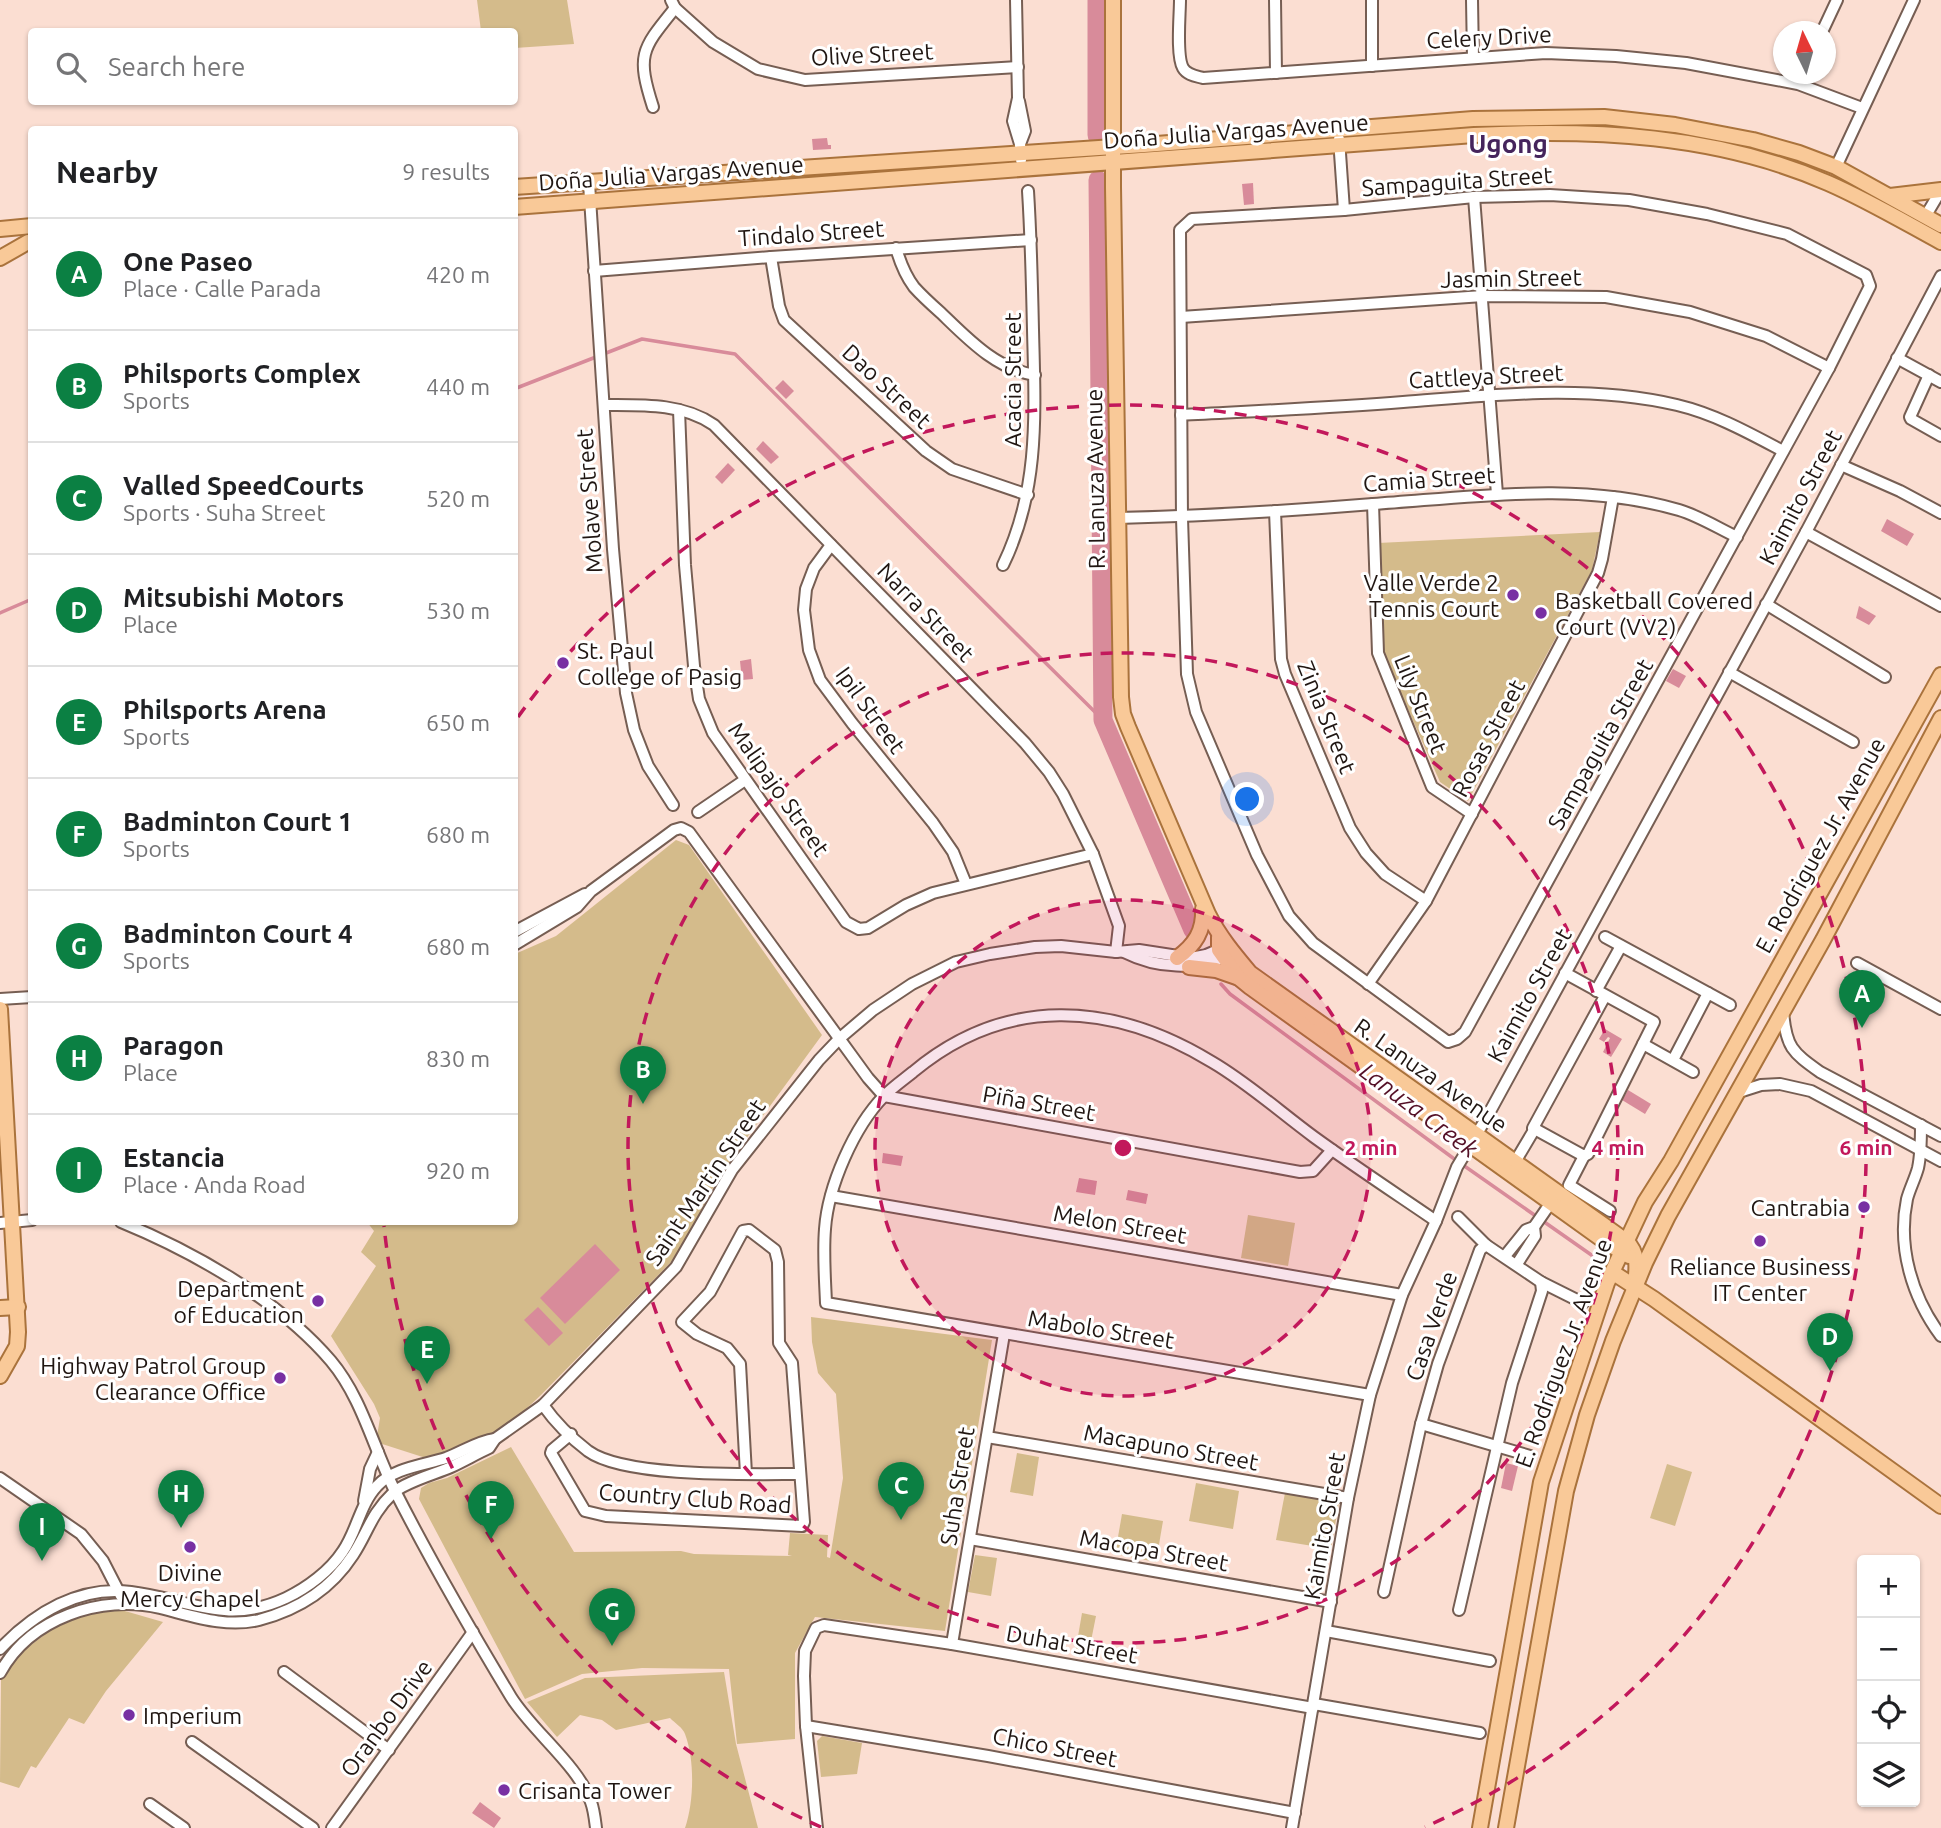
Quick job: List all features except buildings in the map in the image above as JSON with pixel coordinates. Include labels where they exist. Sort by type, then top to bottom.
[{"type":"main road","name":"R. Lanuza Avenue","points":[[1113,0],[1113,163],[1123,714],[1203,904],[1239,978],[1472,1140],[1515,1162],[1551,1202]]},
{"type":"main road","name":"Doña Julia Vargas Avenue","points":[[518,187],[1020,148],[1113,147],[1473,119],[1604,117],[1675,125],[1753,140],[1798,153],[1836,167],[1941,225]]},
{"type":"main road","name":"Doña Julia Vargas Avenue","points":[[518,207],[1547,131],[1673,140],[1748,156],[1828,183],[1941,242]]},
{"type":"main road","points":[[1890,197],[1941,190]]},
{"type":"main road","points":[[0,216],[28,226]]},
{"type":"main road","points":[[0,229],[28,226]]},
{"type":"main road","points":[[0,244],[28,242]]},
{"type":"main road","points":[[0,258],[28,243]]},
{"type":"main road","name":"E. Rodriguez Jr. Avenue","points":[[1480,1828],[1541,1482],[1612,1272],[1627,1250],[1645,1202],[1671,1161],[1941,675]]},
{"type":"main road","name":"E. Rodriguez Jr. Avenue","points":[[1506,1828],[1566,1490],[1612,1341],[1653,1246],[1941,718]]},
{"type":"main road","points":[[1203,904],[1203,925],[1183,962],[1239,978]]},
{"type":"main road","name":"R. Lanuza Avenue","points":[[1226,948],[1250,973],[1551,1202],[1627,1250]]},
{"type":"main road","points":[[1774,973],[1796,986]]},
{"type":"main road","points":[[0,1009],[6,1223],[18,1307],[17,1346],[0,1376]]},
{"type":"main road","points":[[1635,1285],[1627,1250],[1653,1246]]},
{"type":"main road","points":[[1612,1272],[1635,1285],[1941,1506]]},
{"type":"main road","points":[[0,1308],[18,1307]]},
{"type":"street","points":[[1016,0],[1018,98],[1025,131],[1020,148],[1022,170]]},
{"type":"street","name":"Celery Drive","points":[[1180,0],[1180,58],[1183,69],[1203,78],[1546,53],[1616,56],[1773,75]]},
{"type":"street","points":[[1275,0],[1276,73]]},
{"type":"street","points":[[1372,0],[1372,66]]},
{"type":"street","points":[[1472,0],[1474,58]]},
{"type":"street","points":[[1827,21],[1837,0]]},
{"type":"street","points":[[1836,167],[1914,0]]},
{"type":"street","points":[[653,107],[643,72],[645,48],[673,4]]},
{"type":"street","name":"Olive Street","points":[[673,4],[713,42],[758,69],[805,79],[1018,67]]},
{"type":"street","name":"Celery Drive","points":[[1811,84],[1862,108]]},
{"type":"street","points":[[1338,130],[1344,210]]},
{"type":"street","name":"Molave Street","points":[[589,183],[613,549],[626,693],[648,766],[673,805]]},
{"type":"street","points":[[1925,217],[1941,190]]},
{"type":"street","name":"Acacia Street","points":[[1003,565],[1016,538],[1028,495],[1035,421],[1028,191]]},
{"type":"street","name":"Sampaguita Street","points":[[1550,195],[1629,200],[1707,214],[1787,234],[1866,275],[1870,279],[1870,286],[1829,368],[1465,1032],[1448,1042],[1313,943],[1289,916],[1257,855],[1192,697],[1187,674],[1182,517],[1180,230],[1192,219],[1344,210],[1474,197],[1550,195]]},
{"type":"street","points":[[1474,197],[1497,494]]},
{"type":"street","name":"Tindalo Street","points":[[594,271],[1031,240]]},
{"type":"street","points":[[896,248],[903,270],[914,287],[967,338],[990,357],[1019,373],[1034,375]]},
{"type":"street","name":"Dao Street","points":[[771,257],[784,320],[926,451],[952,469],[1028,495]]},
{"type":"street","name":"Kaimito Street","points":[[1293,1828],[1348,1498],[1370,1395],[1402,1295],[1459,1163],[1766,604],[1941,276]]},
{"type":"street","name":"Jasmin Street","points":[[1181,317],[1483,296],[1606,297],[1690,313],[1766,336],[1829,368]]},
{"type":"street","points":[[1897,358],[1941,382]]},
{"type":"street","points":[[1929,375],[1910,416],[1941,436]]},
{"type":"street","name":"Cattleya Street","points":[[1181,415],[1572,392],[1615,395],[1678,405],[1718,418],[1783,452]]},
{"type":"street","name":"Narra Street","points":[[604,405],[648,405],[679,410],[700,415],[714,425],[1025,743],[1063,794],[1093,854],[1119,926],[1120,952]]},
{"type":"street","name":"Malipajo Street","points":[[679,410],[685,565],[699,699],[713,733],[846,922],[859,929],[868,928],[906,905],[933,893],[1093,854]]},
{"type":"street","points":[[1841,465],[1941,513]]},
{"type":"street","name":"Camia Street","points":[[1118,518],[1182,517],[1497,494],[1570,492],[1681,510],[1737,537]]},
{"type":"street","name":"Rosas Street","points":[[1368,984],[1426,901],[1598,573],[1613,497]]},
{"type":"street","name":"Lily Street","points":[[1373,504],[1378,653],[1432,787],[1472,814]]},
{"type":"street","name":"Zinia Street","points":[[1275,511],[1281,659],[1285,674],[1350,828],[1366,853],[1385,874],[1426,901]]},
{"type":"street","points":[[1805,531],[1941,606]]},
{"type":"street","name":"Ipil Street","points":[[831,545],[814,568],[806,589],[804,610],[809,650],[820,680],[946,842],[966,884]]},
{"type":"street","points":[[1766,604],[1885,677]]},
{"type":"street","points":[[1729,672],[1853,742]]},
{"type":"street","points":[[698,812],[745,780]]},
{"type":"street","points":[[518,930],[591,891],[674,830],[681,828],[689,832],[868,1078],[884,1096]]},
{"type":"street","points":[[518,943],[577,906],[591,891]]},
{"type":"street","points":[[1605,937],[1730,1004]]},
{"type":"street","name":"Saint Martin Street","points":[[395,1491],[489,1448],[495,1439],[543,1405],[676,1267],[732,1170],[790,1095],[840,1038],[873,1010],[912,984],[956,962],[1035,947],[1061,946],[1120,952],[1139,950],[1183,962],[1226,948]]},
{"type":"street","points":[[1515,1162],[1534,1130],[1534,1125],[1621,946]]},
{"type":"street","points":[[1857,963],[1941,1009]]},
{"type":"street","points":[[1565,973],[1654,1023],[1588,1154],[1584,1156],[1569,1185],[1610,1211]]},
{"type":"street","points":[[1673,1060],[1708,993]]},
{"type":"street","points":[[0,999],[28,997]]},
{"type":"street","points":[[1783,1012],[1785,1036],[1792,1049],[1820,1072],[1941,1136]]},
{"type":"street","points":[[831,1195],[850,1146],[865,1120],[884,1096],[926,1062],[978,1032],[1011,1019],[1079,1015],[1143,1029],[1212,1062],[1332,1150],[1436,1221]]},
{"type":"street","points":[[1643,1044],[1693,1072]]},
{"type":"street","points":[[1811,1091],[1820,1072]]},
{"type":"street","points":[[1739,1091],[1780,1084],[1811,1091],[1941,1161]]},
{"type":"street","name":"Piña Street","points":[[884,1096],[1300,1172],[1313,1171],[1332,1150]]},
{"type":"street","points":[[1921,1125],[1918,1170],[1908,1196],[1903,1221],[1904,1245],[1919,1299],[1941,1336]]},
{"type":"street","points":[[1534,1130],[1584,1156]]},
{"type":"street","name":"Melon Street","points":[[831,1195],[1402,1295]]},
{"type":"street","name":"Mabolo Street","points":[[831,1195],[825,1227],[826,1303],[1370,1395]]},
{"type":"street","points":[[1505,1256],[1526,1230],[1534,1226],[1551,1202]]},
{"type":"street","points":[[1458,1217],[1486,1245],[1541,1282],[1583,1303]]},
{"type":"street","points":[[6,1223],[28,1220]]},
{"type":"street","points":[[127,1225],[208,1263],[246,1288],[303,1333],[348,1382],[395,1491],[473,1632],[524,1717],[577,1777],[591,1801],[596,1828]]},
{"type":"street","points":[[1517,1264],[1535,1236],[1534,1226]]},
{"type":"street","points":[[543,1405],[555,1422],[589,1452],[623,1464],[650,1469],[746,1474],[800,1474],[792,1363],[779,1343],[778,1262],[775,1250],[746,1230],[710,1292],[682,1321],[696,1334],[727,1348],[740,1364],[746,1474]]},
{"type":"street","name":"Casa Verde","points":[[1384,1592],[1421,1424],[1438,1364],[1480,1250],[1486,1245]]},
{"type":"street","points":[[1459,1610],[1496,1446],[1512,1384],[1542,1291],[1541,1282]]},
{"type":"street","name":"Suha Street","points":[[952,1644],[1004,1334]]},
{"type":"street","points":[[1421,1424],[1530,1456]]},
{"type":"street","name":"Country Club Road","points":[[570,1434],[552,1450],[552,1457],[585,1511],[606,1516],[802,1526],[804,1522],[800,1474]]},
{"type":"street","name":"Macapuno Street","points":[[987,1437],[1348,1498]]},
{"type":"street","name":"Saint Martin Street","points":[[389,1477],[445,1458],[485,1440],[495,1439]]},
{"type":"street","points":[[363,1507],[370,1469],[378,1452]]},
{"type":"street","points":[[0,1649],[41,1614],[78,1596],[118,1591],[164,1598],[206,1609],[232,1611],[258,1608],[287,1597],[321,1576],[343,1551],[363,1507],[378,1485],[389,1477]]},
{"type":"street","points":[[0,1478],[81,1534],[103,1561],[125,1604]]},
{"type":"street","points":[[0,1673],[8,1659],[19,1648],[55,1620],[81,1609],[125,1604],[160,1608],[199,1619],[227,1623],[255,1621],[295,1607],[326,1587],[353,1555],[372,1517],[395,1491]]},
{"type":"street","name":"Macopa Street","points":[[970,1539],[1332,1602]]},
{"type":"street","name":"Duhat Street","points":[[806,1726],[805,1651],[816,1628],[824,1625],[1480,1733]]},
{"type":"street","name":"Oranbo Drive","points":[[332,1828],[473,1632]]},
{"type":"street","points":[[1326,1632],[1490,1661]]},
{"type":"street","points":[[284,1672],[389,1750]]},
{"type":"street","points":[[806,1726],[817,1828]]},
{"type":"street","name":"Chico Street","points":[[806,1726],[988,1756],[1295,1813]]},
{"type":"street","points":[[192,1742],[313,1828]]},
{"type":"street","points":[[150,1804],[184,1828]]},
{"type":"shaded area","points":[[477,0],[567,0],[574,44],[518,48],[518,28],[481,28]]},
{"type":"shaded area","points":[[827,138],[831,149],[813,150],[812,139]]},
{"type":"shaded area","points":[[1253,183],[1254,204],[1244,205],[1242,184]]},
{"type":"shaded area","points":[[783,380],[794,391],[786,399],[775,388]]},
{"type":"shaded area","points":[[763,441],[779,457],[771,464],[756,449]]},
{"type":"shaded area","points":[[728,463],[735,470],[722,484],[715,477]]},
{"type":"shaded area","points":[[1887,519],[1914,534],[1907,546],[1881,531]]},
{"type":"shaded area","points":[[1600,532],[1592,570],[1468,801],[1440,782],[1379,644],[1378,543]]},
{"type":"shaded area","points":[[1859,606],[1876,616],[1869,625],[1856,618]]},
{"type":"shaded area","points":[[751,659],[753,679],[742,680],[740,661]]},
{"type":"shaded area","points":[[1673,669],[1686,676],[1679,688],[1666,681]]},
{"type":"shaded area","points":[[676,840],[689,845],[822,1035],[721,1173],[676,1257],[510,1424],[484,1439],[432,1460],[376,1442],[380,1418],[331,1336],[376,1266],[361,1252],[374,1231],[369,1225],[518,1225],[518,953],[556,936]]},
{"type":"shaded area","points":[[1605,1029],[1622,1039],[1611,1057],[1603,1052],[1610,1038],[1604,1042],[1599,1039]]},
{"type":"shaded area","points":[[1628,1090],[1651,1104],[1645,1114],[1622,1100]]},
{"type":"shaded area","points":[[883,1153],[903,1156],[901,1166],[882,1163]]},
{"type":"shaded area","points":[[1079,1178],[1097,1181],[1095,1195],[1076,1192]]},
{"type":"shaded area","points":[[1128,1190],[1148,1194],[1146,1204],[1126,1200]]},
{"type":"shaded area","points":[[1248,1215],[1295,1223],[1288,1266],[1241,1258]]},
{"type":"shaded area","points":[[595,1244],[620,1270],[565,1324],[540,1298]]},
{"type":"shaded area","points":[[538,1307],[563,1333],[549,1346],[524,1320]]},
{"type":"shaded area","points":[[811,1317],[992,1340],[945,1631],[815,1617],[795,1653],[795,1739],[737,1744],[729,1669],[642,1668],[582,1674],[525,1699],[419,1499],[421,1488],[511,1447],[574,1552],[681,1551],[694,1554],[792,1556],[788,1555],[790,1533],[828,1535],[827,1557],[830,1558],[843,1478],[836,1394],[818,1373],[812,1342]]},
{"type":"shaded area","points":[[1017,1453],[1039,1457],[1033,1496],[1010,1492]]},
{"type":"shaded area","points":[[1506,1463],[1518,1466],[1512,1491],[1501,1488]]},
{"type":"shaded area","points":[[1667,1464],[1692,1472],[1675,1526],[1650,1518]]},
{"type":"shaded area","points":[[1196,1483],[1239,1491],[1233,1529],[1189,1521]]},
{"type":"shaded area","points":[[1285,1493],[1339,1502],[1331,1549],[1276,1540]]},
{"type":"shaded area","points":[[1122,1514],[1163,1521],[1156,1562],[1115,1554]]},
{"type":"shaded area","points":[[975,1555],[997,1558],[991,1596],[968,1592]]},
{"type":"shaded area","points":[[125,1611],[163,1622],[106,1691],[84,1724],[69,1718],[36,1768],[31,1766],[19,1788],[0,1782],[1,1680],[23,1651],[52,1629],[82,1616]]},
{"type":"shaded area","points":[[1082,1613],[1096,1616],[1088,1656],[1075,1654]]},
{"type":"shaded area","points":[[724,1672],[736,1744],[758,1828],[685,1828],[692,1794],[692,1768],[684,1732],[670,1718],[616,1730],[602,1720],[580,1715],[557,1737],[527,1702],[585,1678]]},
{"type":"shaded area","points":[[822,1736],[862,1743],[857,1774],[821,1777],[817,1741]]},
{"type":"shaded area","points":[[480,1802],[501,1818],[494,1828],[472,1813]]},
{"type":"waterway","points":[[1097,0],[1097,135]]},
{"type":"waterway","points":[[1098,180],[1103,720],[1193,930]]},
{"type":"waterway","points":[[518,387],[642,339],[735,354],[1103,720]]},
{"type":"waterway","points":[[0,613],[28,601]]},
{"type":"waterway","name":"Lanuza Creek","points":[[1221,984],[1230,994],[1453,1158],[1600,1261]]},
{"type":"place","name":"Valle Verde 2 Tennis Court","points":[[1513,595]]},
{"type":"place","name":"Basketball Covered Court (VV2)","points":[[1541,613]]},
{"type":"place","name":"St. Paul College of Pasig","points":[[563,663]]},
{"type":"place","name":"One Paseo","points":[[1862,1028]]},
{"type":"place","name":"Philsports Complex","points":[[643,1104]]},
{"type":"place","name":"Cantrabia","points":[[1864,1207]]},
{"type":"place","name":"Reliance Business IT Center","points":[[1760,1241]]},
{"type":"place","name":"Department of Education","points":[[318,1301]]},
{"type":"place","name":"Mitsubishi Motors","points":[[1830,1371]]},
{"type":"place","name":"Highway Patrol Group Clearance Office","points":[[280,1378]]},
{"type":"place","name":"Philsports Arena","points":[[427,1384]]},
{"type":"place","name":"Valled SpeedCourts","points":[[901,1520]]},
{"type":"place","name":"Paragon","points":[[181,1528]]},
{"type":"place","name":"Badminton Court 1","points":[[491,1539]]},
{"type":"place","name":"Divine Mercy Chapel","points":[[190,1547]]},
{"type":"place","name":"Estancia","points":[[42,1561]]},
{"type":"place","name":"Badminton Court 4","points":[[612,1646]]},
{"type":"place","name":"Imperium","points":[[129,1715]]},
{"type":"place","name":"Crisanta Tower","points":[[504,1790]]},
{"type":"district","name":"Ugong","points":[[1508,143]]}]
